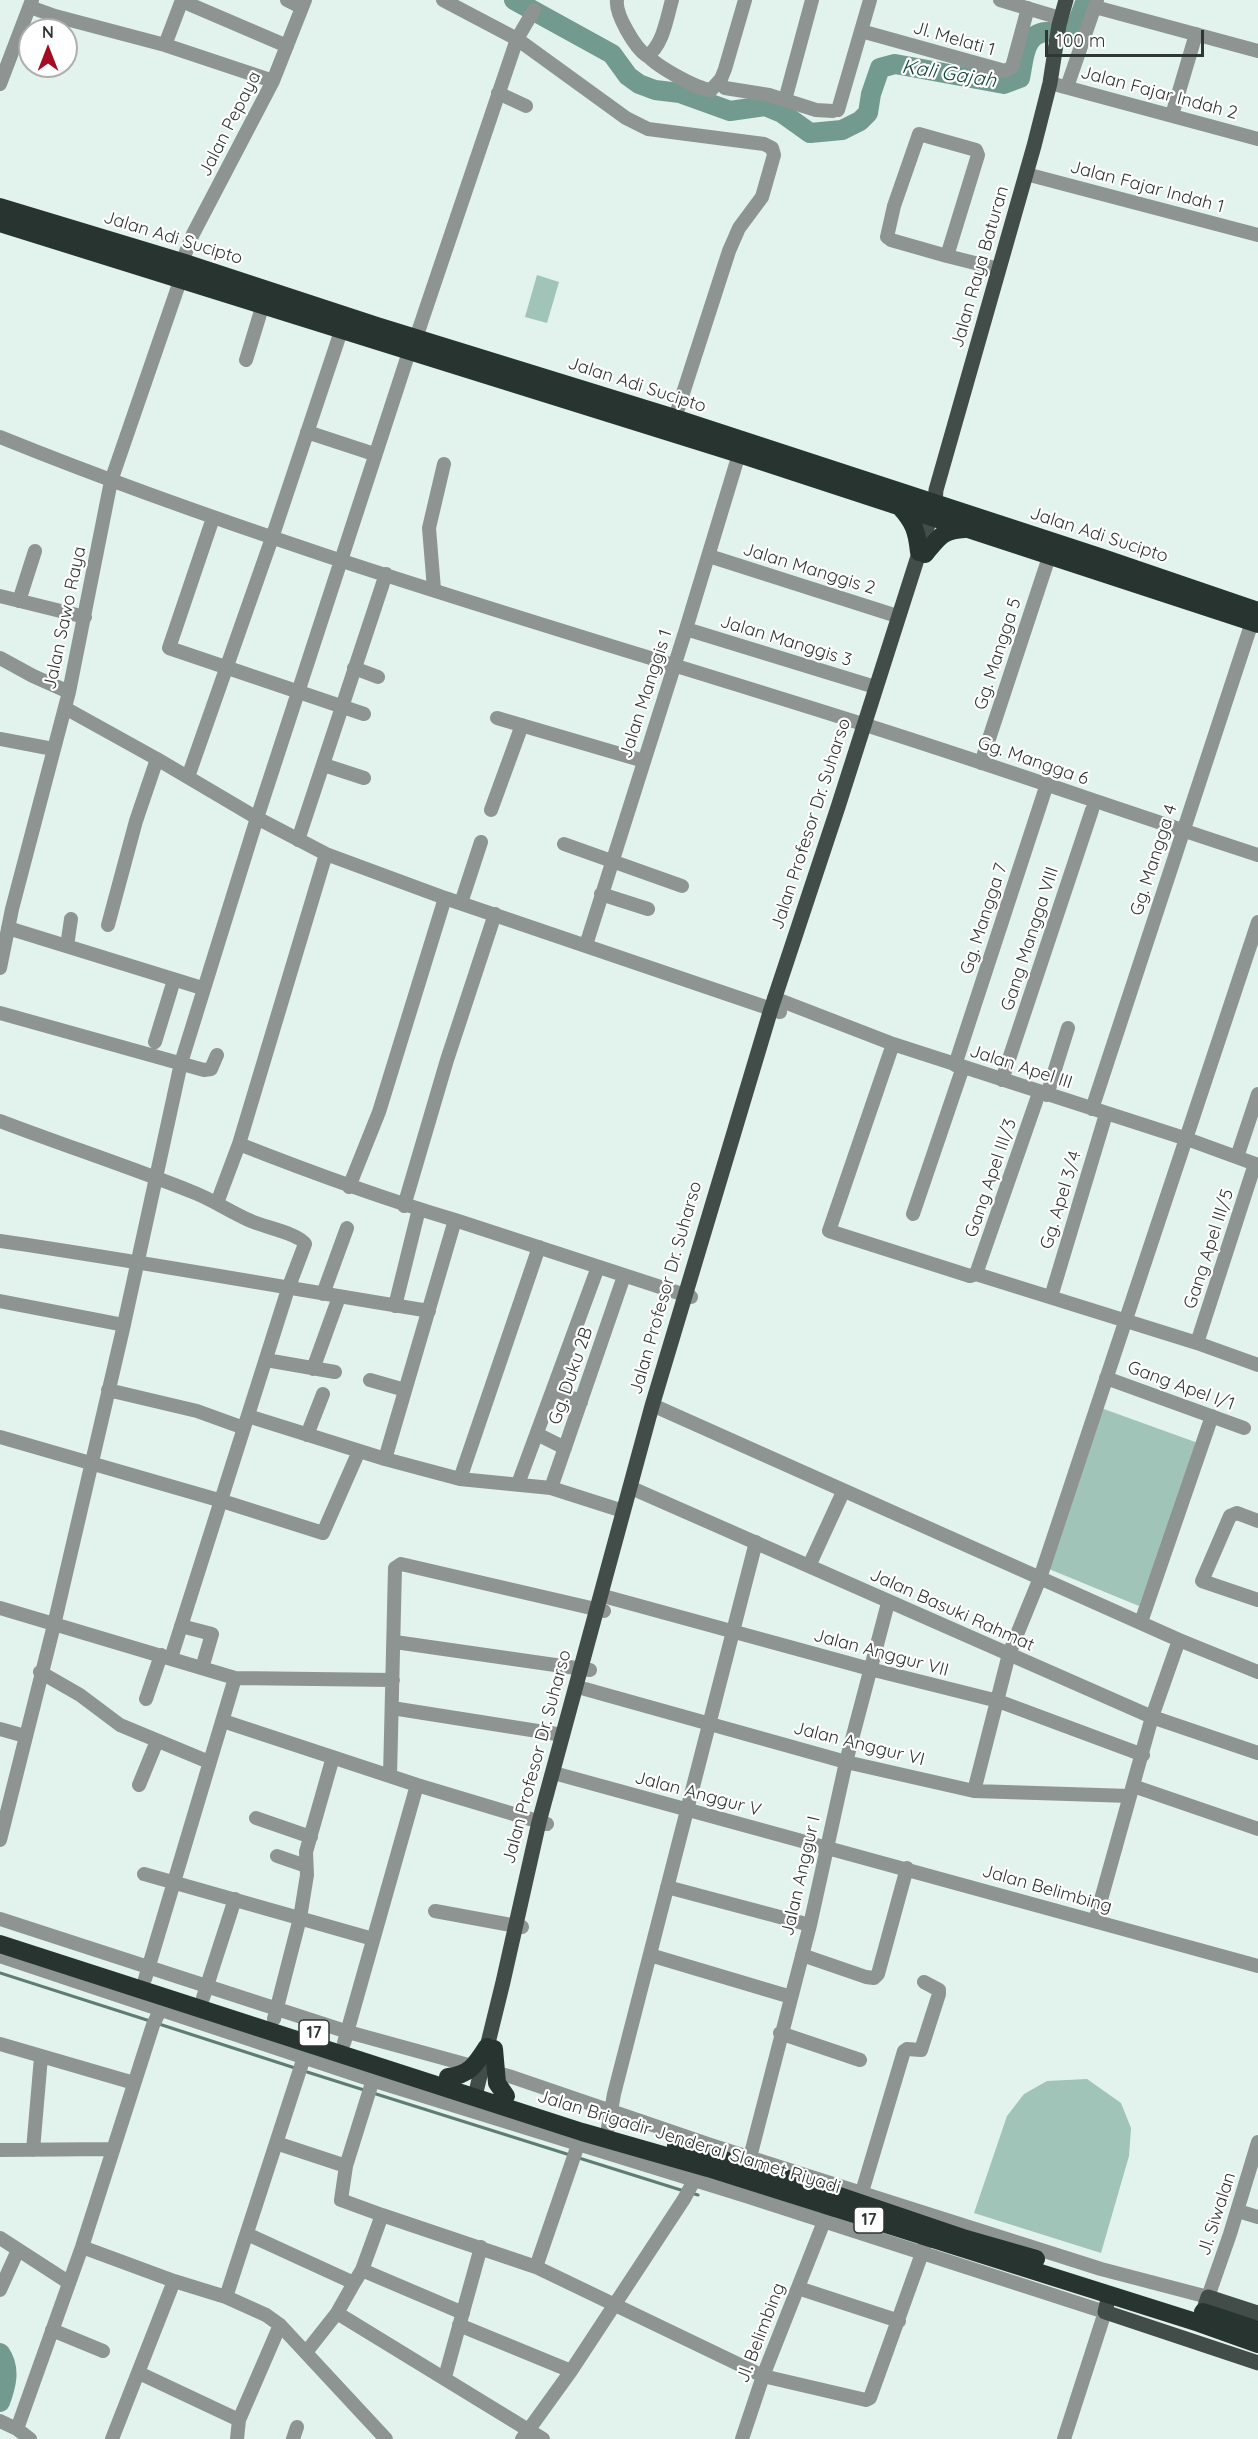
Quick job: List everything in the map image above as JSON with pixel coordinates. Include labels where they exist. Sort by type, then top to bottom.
[{"type":"highway","name":"Jalan Adi Sucipto","points":[[0,207],[182,262],[413,343],[900,507],[936,507],[967,529],[1049,557],[1256,619]]},
{"type":"highway","name":"Jalan Adi Sucipto","points":[[0,223],[342,328],[413,343],[675,418],[1256,619]]},
{"type":"highway","points":[[900,507],[912,519],[922,553]]},
{"type":"highway","points":[[922,553],[941,535],[951,530],[967,529]]},
{"type":"highway","name":"17","points":[[0,1931],[44,1939],[145,1979]]},
{"type":"highway","name":"17","points":[[0,1944],[18,1956],[62,1971],[145,1979]]},
{"type":"highway","name":"Jalan Brigadir Jenderal Slamet Riyadi","points":[[145,1979],[205,1992],[275,2014],[346,2037],[448,2077],[482,2080],[506,2096],[610,2119],[698,2172]]},
{"type":"highway","name":"Jalan Brigadir Jenderal Slamet Riyadi","points":[[145,1979],[159,2012],[372,2083],[482,2080],[578,2148],[698,2172],[755,2173],[859,2202],[966,2239],[1205,2305],[1258,2330]]},
{"type":"highway","points":[[482,2080],[490,2048]]},
{"type":"highway","name":"Jalan Brigadir Jenderal Slamet Riyadi","points":[[698,2172],[730,2156],[826,2219],[921,2256],[1104,2316],[1258,2344]]},
{"type":"main road","name":"Jalan Raya Baturan","points":[[936,507],[1050,83],[1058,27],[1066,0]]},
{"type":"main road","name":"Jalan Profesor Dr. Suharso","points":[[633,1489],[688,1296],[777,1005],[838,820],[936,507]]},
{"type":"main road","name":"Jalan Profesor Dr. Suharso","points":[[867,725],[875,687],[897,616],[922,553]]},
{"type":"main road","name":"Jalan Profesor Dr. Suharso","points":[[490,2048],[562,1735],[585,1670],[626,1511],[659,1408],[688,1296]]},
{"type":"main road","name":"Jalan Profesor Dr. Suharso","points":[[543,1823],[561,1775],[585,1689],[585,1670]]},
{"type":"main road","points":[[1205,2305],[1258,2313]]},
{"type":"main road","points":[[1104,2316],[1258,2363]]},
{"type":"street","points":[[287,0],[303,4]]},
{"type":"street","points":[[443,0],[517,39],[626,118],[644,128],[764,144],[773,150],[769,178],[762,197],[739,228],[729,251],[675,418]]},
{"type":"street","points":[[617,0],[617,12],[644,55],[659,65],[711,90],[725,69],[745,0]]},
{"type":"street","points":[[648,56],[660,39],[672,0]]},
{"type":"street","points":[[784,100],[812,0]]},
{"type":"street","points":[[718,82],[725,88],[769,95],[816,110],[835,111],[870,0]]},
{"type":"street","points":[[999,0],[1028,8],[1058,27]]},
{"type":"street","points":[[165,45],[182,1],[287,46]]},
{"type":"street","points":[[0,84],[31,3],[55,16],[165,45],[273,81]]},
{"type":"street","points":[[1067,87],[1096,3],[1196,34],[1258,50]]},
{"type":"street","name":"Jalan Pepaya","points":[[182,262],[193,234],[273,81],[303,4]]},
{"type":"street","name":"Jl. Melati 1","points":[[861,31],[1005,71],[1012,67],[1028,8]]},
{"type":"street","points":[[1,1835],[40,1672],[54,1625],[124,1325],[181,1063],[202,988],[342,562],[374,454],[517,39],[534,10]]},
{"type":"street","points":[[1172,115],[1196,34]]},
{"type":"street","name":"Jalan Fajar Indah 2","points":[[1050,83],[1258,139]]},
{"type":"street","points":[[498,93],[526,106]]},
{"type":"street","points":[[947,256],[977,153],[974,148],[919,134],[894,206],[887,237],[947,256],[999,269]]},
{"type":"street","name":"Jalan Fajar Indah 1","points":[[1026,174],[1258,236]]},
{"type":"street","name":"Jalan Sawo Raya","points":[[0,968],[8,928],[6,908],[69,692],[111,481],[180,280]]},
{"type":"street","points":[[246,360],[260,314]]},
{"type":"street","points":[[188,777],[228,667],[342,328]]},
{"type":"street","points":[[307,432],[374,454]]},
{"type":"street","name":"Gg. Mangga 6","points":[[0,437],[111,481],[342,562],[867,725],[1258,855]]},
{"type":"street","name":"Jalan Manggis 1","points":[[586,945],[740,454]]},
{"type":"street","points":[[434,589],[429,528],[444,464]]},
{"type":"street","points":[[213,518],[169,648],[364,714]]},
{"type":"street","points":[[19,601],[35,551]]},
{"type":"street","name":"Jalan Manggis 2","points":[[709,556],[897,616]]},
{"type":"street","name":"Gg. Mangga 5","points":[[981,763],[1049,557]]},
{"type":"street","points":[[298,840],[386,574]]},
{"type":"street","points":[[0,596],[85,617]]},
{"type":"street","name":"Gg. Mangga 4","points":[[1092,1109],[1183,831],[1256,619]]},
{"type":"street","name":"Jalan Manggis 3","points":[[686,629],[875,687]]},
{"type":"street","points":[[0,658],[69,692]]},
{"type":"street","points":[[354,668],[378,677]]},
{"type":"street","name":"Jalan Apel III","points":[[65,708],[257,818],[326,854],[495,915],[1187,1139],[1256,1166]]},
{"type":"street","points":[[497,718],[644,761]]},
{"type":"street","points":[[491,810],[522,725]]},
{"type":"street","points":[[0,739],[53,749]]},
{"type":"street","points":[[108,925],[136,821],[157,759]]},
{"type":"street","points":[[324,765],[364,778]]},
{"type":"street","name":"Gg. Mangga 7","points":[[913,1214],[1047,784]]},
{"type":"street","name":"Gang Mangga VIII","points":[[1002,1080],[1092,810]]},
{"type":"street","points":[[461,903],[481,843]]},
{"type":"street","points":[[564,844],[682,886]]},
{"type":"street","points":[[218,1203],[239,1144],[326,854]]},
{"type":"street","points":[[601,894],[648,909]]},
{"type":"street","points":[[350,1187],[379,1112],[445,898]]},
{"type":"street","points":[[404,1206],[447,1060],[495,915]]},
{"type":"street","points":[[67,946],[71,919]]},
{"type":"street","points":[[974,1791],[1009,1654],[1040,1578],[1258,922]]},
{"type":"street","points":[[8,928],[202,988]]},
{"type":"street","points":[[155,1042],[174,980]]},
{"type":"street","points":[[0,1013],[208,1071],[217,1055]]},
{"type":"street","name":"Gang Apel III/3","points":[[976,1274],[1068,1028]]},
{"type":"street","points":[[893,1044],[829,1231],[970,1276],[976,1274],[1197,1342],[1258,1365]]},
{"type":"street","points":[[1237,1157],[1258,1094]]},
{"type":"street","name":"Gg. Apel 3/4","points":[[1051,1297],[1106,1114]]},
{"type":"street","points":[[0,1121],[192,1191],[251,1221],[303,1240],[305,1244],[288,1289],[181,1626],[147,1699]]},
{"type":"street","points":[[239,1144],[404,1206],[455,1220],[688,1296]]},
{"type":"street","name":"Gang Apel III/5","points":[[1197,1342],[1256,1166]]},
{"type":"street","points":[[395,1306],[418,1209]]},
{"type":"street","points":[[385,1459],[455,1220]]},
{"type":"street","points":[[323,1294],[347,1228]]},
{"type":"street","points":[[0,1241],[138,1261],[288,1289],[429,1311]]},
{"type":"street","points":[[460,1479],[539,1247]]},
{"type":"street","points":[[518,1484],[598,1267]]},
{"type":"street","name":"Gg. Duku 2B","points":[[551,1488],[624,1276]]},
{"type":"street","points":[[313,1369],[339,1297]]},
{"type":"street","points":[[0,1301],[124,1325]]},
{"type":"street","points":[[266,1360],[335,1372]]},
{"type":"street","name":"Gang Apel I/1","points":[[1106,1378],[1244,1428]]},
{"type":"street","points":[[370,1380],[405,1390]]},
{"type":"street","points":[[553,1389],[581,1402]]},
{"type":"street","points":[[108,1390],[307,1435],[460,1479],[551,1488],[626,1511]]},
{"type":"street","points":[[307,1435],[323,1394]]},
{"type":"street","points":[[659,1408],[769,1456],[843,1492],[1179,1640],[1258,1672]]},
{"type":"street","points":[[1141,1622],[1212,1416]]},
{"type":"street","points":[[537,1434],[565,1448]]},
{"type":"street","points":[[0,1437],[222,1501],[322,1533],[359,1451]]},
{"type":"street","name":"Jalan Basuki Rahmat","points":[[633,1489],[756,1542],[888,1603],[1152,1717],[1258,1753]]},
{"type":"street","points":[[809,1566],[843,1492]]},
{"type":"street","points":[[1258,1521],[1237,1513],[1230,1516],[1202,1581],[1258,1600]]},
{"type":"street","points":[[417,1785],[346,2037],[610,2119],[756,1542]]},
{"type":"street","name":"Jalan Anggur VII","points":[[395,1642],[395,1568],[401,1564],[732,1632],[998,1701],[1143,1755]]},
{"type":"street","name":"Jalan Anggur I","points":[[755,2173],[780,2033],[810,1925],[846,1762],[888,1603]]},
{"type":"street","points":[[0,1608],[235,1678],[393,1680]]},
{"type":"street","points":[[181,1626],[212,1634],[202,1668]]},
{"type":"street","points":[[1095,1921],[1152,1717],[1179,1640]]},
{"type":"street","points":[[390,1776],[395,1642],[585,1670]]},
{"type":"street","points":[[40,1672],[80,1695],[120,1725],[209,1762]]},
{"type":"street","points":[[145,1979],[172,1881],[235,1678]]},
{"type":"street","name":"Jalan Anggur VI","points":[[585,1689],[846,1762],[974,1791],[1132,1791],[1258,1829]]},
{"type":"street","points":[[392,1708],[562,1735]]},
{"type":"street","points":[[223,1721],[417,1785],[543,1823]]},
{"type":"street","points":[[0,1729],[25,1736]]},
{"type":"street","points":[[139,1785],[157,1741]]},
{"type":"street","points":[[275,2014],[300,1918],[307,1875],[306,1852],[333,1757]]},
{"type":"street","name":"Jalan Anggur V","points":[[561,1775],[826,1846]]},
{"type":"street","points":[[256,1818],[311,1837]]},
{"type":"street","name":"Jalan Belimbing","points":[[826,1846],[1258,1966]]},
{"type":"street","points":[[277,1856],[306,1866]]},
{"type":"street","points":[[802,1955],[874,1978],[878,1974],[907,1868]]},
{"type":"street","points":[[144,1874],[373,1939]]},
{"type":"street","points":[[667,1887],[810,1925]]},
{"type":"street","points":[[205,1992],[234,1899]]},
{"type":"street","points":[[435,1911],[518,1926]]},
{"type":"street","points":[[0,1919],[44,1939]]},
{"type":"street","points":[[650,1955],[791,1997]]},
{"type":"street","points":[[0,1956],[18,1956]]},
{"type":"street","points":[[30,2439],[4,2425],[52,2330],[82,2247],[159,2012],[62,1971]]},
{"type":"street","points":[[862,2192],[904,2051],[921,2050],[939,1994],[939,1990],[924,1982]]},
{"type":"street","points":[[780,2033],[860,2060]]},
{"type":"street","points":[[0,2044],[134,2083]]},
{"type":"street","points":[[33,2150],[41,2057]]},
{"type":"street","points":[[226,2297],[303,2061]]},
{"type":"street","points":[[537,2267],[578,2148],[372,2083],[346,2166],[341,2200],[537,2267],[763,2376],[868,2399],[873,2394],[921,2256]]},
{"type":"street","name":"Jl. Siwalan","points":[[1205,2305],[1238,2211],[1258,2142]]},
{"type":"street","points":[[276,2143],[346,2166]]},
{"type":"street","points":[[0,2150],[113,2149]]},
{"type":"street","points":[[525,2434],[571,2371],[698,2172]]},
{"type":"street","points":[[755,2173],[862,2192],[1205,2305]]},
{"type":"street","points":[[1238,2211],[1258,2217]]},
{"type":"street","points":[[307,2351],[337,2313],[362,2270],[382,2215]]},
{"type":"street","name":"Jl. Belimbing","points":[[742,2439],[763,2376],[826,2219]]},
{"type":"street","points":[[247,2234],[354,2283]]},
{"type":"street","points":[[0,2238],[68,2282]]},
{"type":"street","points":[[82,2247],[174,2281],[226,2297],[258,2311],[280,2325],[307,2351],[386,2439]]},
{"type":"street","points":[[445,2377],[481,2247]]},
{"type":"street","points":[[0,2290],[18,2250]]},
{"type":"street","points":[[362,2270],[571,2371]]},
{"type":"street","points":[[112,2439],[174,2281]]},
{"type":"street","points":[[798,2288],[899,2320]]},
{"type":"street","points":[[337,2313],[445,2377],[525,2434],[543,2439]]},
{"type":"street","points":[[1064,2439],[1104,2316]]},
{"type":"street","points":[[237,2439],[239,2420],[280,2325]]},
{"type":"street","points":[[52,2330],[103,2351]]},
{"type":"street","points":[[139,2373],[239,2420]]},
{"type":"green space","points":[[537,275],[559,282],[547,323],[525,317]]},
{"type":"green space","points":[[1101,1408],[1198,1443],[1139,1606],[1049,1569]]},
{"type":"green space","points":[[1087,2079],[1121,2103],[1131,2128],[1129,2156],[1101,2253],[974,2213],[1007,2116],[1024,2094],[1047,2081]]},
{"type":"waterway","name":"Kali Gajah","points":[[514,0],[612,54],[628,76],[639,84],[655,90],[680,93],[730,111],[765,106],[782,113],[810,133],[842,130],[860,121],[868,113],[871,94],[880,68],[895,64],[1004,84],[1020,78],[1026,49],[1033,38],[1046,32],[1067,34],[1074,32],[1086,0]]},
{"type":"waterway","points":[[0,1973],[150,2021]]},
{"type":"waterway","points":[[159,2024],[295,2068]]},
{"type":"waterway","points":[[304,2071],[364,2090]]},
{"type":"waterway","points":[[373,2093],[570,2155]]},
{"type":"waterway","points":[[579,2158],[684,2191]]},
{"type":"waterway","points":[[691,2193],[698,2195]]},
{"type":"waterway","points":[[0,2353],[6,2371],[6,2384],[0,2402]]}]
